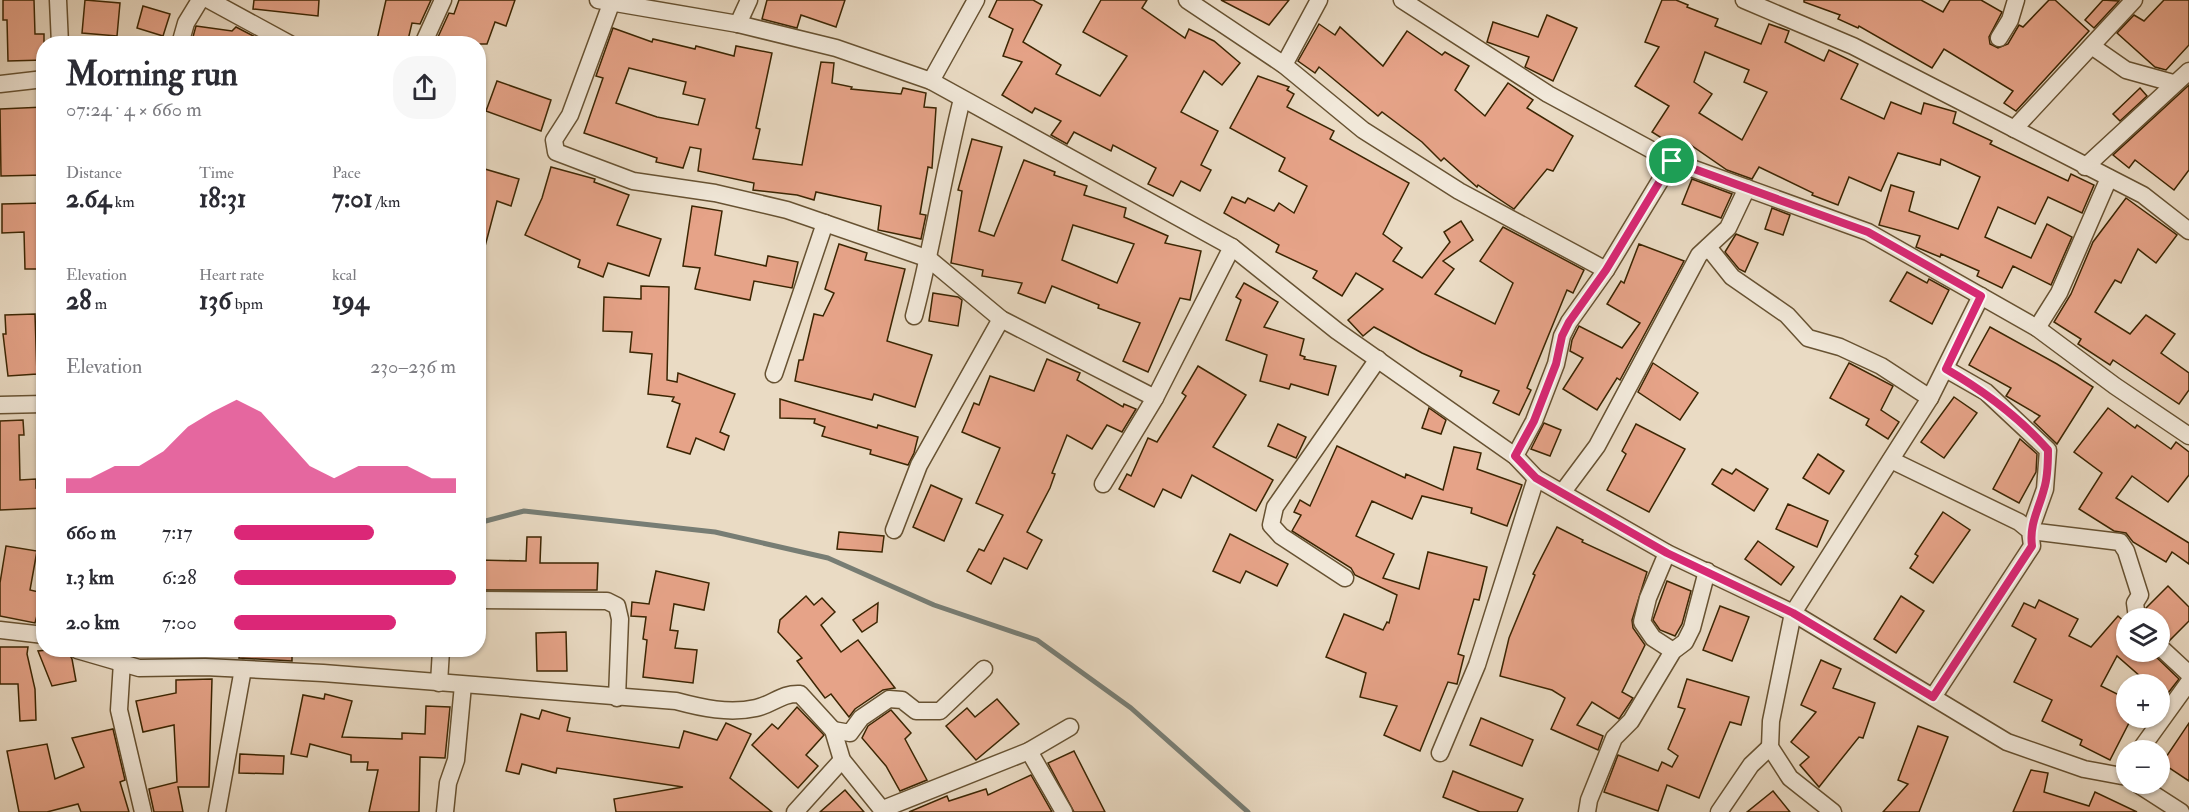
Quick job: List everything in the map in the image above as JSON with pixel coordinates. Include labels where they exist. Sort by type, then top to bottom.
[{"type":"street","points":[[58,0],[60,36]]},
{"type":"street","points":[[182,36],[186,22],[200,0]]},
{"type":"street","points":[[209,0],[275,36]]},
{"type":"street","points":[[427,36],[443,0]]},
{"type":"street","points":[[738,24],[749,0]]},
{"type":"street","points":[[931,81],[976,0]]},
{"type":"street","points":[[1187,0],[1284,65],[1363,130],[1459,191],[1606,270]]},
{"type":"street","points":[[1284,65],[1319,0]]},
{"type":"street","points":[[1402,0],[1548,94],[1672,161],[1868,232],[2037,328],[2115,386],[2189,436]]},
{"type":"street","points":[[1744,0],[1853,46],[2143,195],[2189,231]]},
{"type":"street","points":[[2000,38],[2010,20],[2016,0]]},
{"type":"street","points":[[2014,129],[2093,47],[2134,0]]},
{"type":"street","points":[[1155,398],[1001,319],[930,259],[788,210],[715,193],[633,181],[556,152],[554,140],[570,115],[604,2],[738,24],[836,48],[931,81],[1233,247],[1337,331],[1515,456],[1536,478],[1667,553],[1793,613],[2007,742],[2084,769],[2116,774]]},
{"type":"street","points":[[2093,47],[2126,70],[2173,83]]},
{"type":"street","points":[[2085,167],[2189,70]]},
{"type":"street","points":[[0,84],[36,80]]},
{"type":"street","points":[[914,316],[930,259],[951,144],[962,99]]},
{"type":"street","points":[[1515,456],[1534,421],[1556,364],[1562,336],[1606,270],[1672,161]]},
{"type":"street","points":[[2037,328],[2059,293],[2109,178]]},
{"type":"street","points":[[1562,492],[1597,446],[1699,255],[1728,228],[1747,188]]},
{"type":"street","points":[[774,374],[825,223]]},
{"type":"street","points":[[1103,484],[1155,398],[1233,247]]},
{"type":"street","points":[[1708,247],[1732,276],[1787,315],[1808,338],[1840,347],[1881,366],[1930,398]]},
{"type":"street","points":[[1833,812],[1790,778],[1770,747],[1771,721],[1793,613],[1930,398],[1981,296]]},
{"type":"street","points":[[894,530],[919,465],[1001,319]]},
{"type":"street","points":[[1345,578],[1281,536],[1271,525],[1275,507],[1378,359]]},
{"type":"street","points":[[1933,697],[2032,546],[2030,531],[2044,489],[2048,450],[1986,392],[1946,369]]},
{"type":"street","points":[[0,405],[36,404]]},
{"type":"street","points":[[1891,460],[2019,522],[2030,531],[2120,542],[2126,551],[2140,595],[2135,603],[2136,608]]},
{"type":"street","points":[[1440,753],[1477,665],[1536,478]]},
{"type":"street","points":[[1667,553],[1648,598],[1642,622],[1653,638],[1673,651]]},
{"type":"street","points":[[1587,812],[1589,800],[1614,738],[1631,721],[1673,651],[1685,642],[1692,628],[1707,571]]},
{"type":"street","points":[[486,600],[607,601],[617,606],[620,619],[617,698]]},
{"type":"street","points":[[0,630],[36,634]]},
{"type":"street","points":[[2170,656],[2189,674]]},
{"type":"street","points":[[100,657],[139,668],[243,669],[439,683],[676,701],[715,711],[753,709],[767,705],[786,694],[800,694],[833,730],[842,760],[883,811],[1029,751],[1070,728]]},
{"type":"street","points":[[439,683],[441,657]]},
{"type":"street","points":[[122,662],[119,710],[143,812]]},
{"type":"street","points":[[217,812],[243,669]]},
{"type":"street","points":[[833,730],[850,733],[861,718],[889,699],[902,700],[916,711],[940,711],[984,669]]},
{"type":"street","points":[[2146,740],[2189,682]]},
{"type":"street","points":[[445,812],[448,783],[456,760],[463,685]]},
{"type":"street","points":[[1719,812],[1751,765],[1770,747]]},
{"type":"street","points":[[1029,751],[1064,812]]},
{"type":"street","points":[[795,812],[842,760]]},
{"type":"street","points":[[2154,794],[2181,812]]},
{"type":"building","points":[[3,0],[34,0],[35,34],[44,34],[44,36],[36,36],[36,60],[8,61],[7,20],[3,20]]},
{"type":"building","points":[[85,0],[120,3],[117,36],[82,33]]},
{"type":"building","points":[[254,0],[319,0],[318,16],[253,9]]},
{"type":"building","points":[[386,0],[431,0],[420,24],[412,23],[409,36],[378,36]]},
{"type":"building","points":[[459,0],[515,0],[506,26],[495,22],[487,44],[486,36],[438,36],[449,13],[454,14]]},
{"type":"building","points":[[767,0],[845,0],[836,27],[801,15],[797,28],[762,19]]},
{"type":"building","points":[[997,0],[1033,0],[1042,5],[1023,42],[1061,65],[1056,74],[1100,96],[1127,56],[1083,32],[1101,0],[1147,0],[1142,8],[1185,38],[1189,29],[1214,41],[1240,63],[1222,85],[1204,71],[1181,112],[1218,131],[1201,165],[1211,170],[1200,191],[1181,181],[1173,196],[1148,184],[1156,168],[1113,145],[1111,151],[1074,132],[1067,144],[1051,135],[1061,121],[1035,108],[1032,113],[1002,95],[1022,62],[1003,56],[1013,29],[989,17]]},
{"type":"building","points":[[1221,0],[1289,0],[1269,25]]},
{"type":"building","points":[[1662,0],[1676,0],[1688,5],[1687,7],[1718,19],[1715,26],[1761,44],[1769,24],[1789,31],[1785,42],[1824,61],[1829,50],[1858,64],[1841,99],[1884,119],[1891,102],[1921,114],[1924,103],[1956,112],[1953,123],[1992,141],[1990,144],[2068,181],[2071,174],[2094,185],[2082,213],[2048,197],[2035,224],[1998,207],[1985,237],[2031,258],[2047,224],[2072,237],[2051,285],[2013,266],[2002,288],[1977,276],[1979,271],[1941,254],[1940,257],[1916,247],[1920,236],[1879,225],[1891,185],[1914,192],[1909,211],[1958,229],[1980,177],[1941,159],[1940,165],[1898,153],[1881,191],[1849,177],[1838,205],[1812,195],[1813,193],[1759,167],[1752,179],[1727,170],[1682,139],[1676,147],[1652,132],[1669,106],[1635,86],[1659,47],[1645,42]],"holes":[[[1705,52],[1749,70],[1744,82],[1767,92],[1742,140],[1699,113],[1712,94],[1694,82]]]},
{"type":"building","points":[[1804,0],[1921,0],[1943,12],[1950,0],[1981,0],[2002,12],[1989,37],[1990,44],[1998,48],[2008,44],[2019,25],[2023,27],[2049,0],[2055,0],[2089,31],[2016,111],[2004,103],[2013,91],[1944,49],[1932,68],[1859,26],[1858,28],[1838,19],[1840,15],[1804,2]]},
{"type":"building","points":[[2103,0],[2119,1],[2094,28],[2085,20]]},
{"type":"building","points":[[2164,0],[2189,0],[2189,45],[2166,70],[2155,67],[2117,33],[2134,15],[2144,21]]},
{"type":"building","points":[[143,6],[170,14],[163,36],[137,28]]},
{"type":"building","points":[[1547,15],[1577,28],[1553,81],[1525,67],[1529,57],[1487,42],[1493,22],[1538,37]]},
{"type":"building","points":[[1319,24],[1335,35],[1340,27],[1383,66],[1407,31],[1442,55],[1445,52],[1469,66],[1455,90],[1485,116],[1508,83],[1533,100],[1527,108],[1573,136],[1553,171],[1547,169],[1514,209],[1478,185],[1477,187],[1444,158],[1441,161],[1422,142],[1382,112],[1378,116],[1319,67],[1315,73],[1298,61]]},
{"type":"building","points":[[196,26],[232,31],[236,27],[253,36],[193,36]]},
{"type":"building","points":[[613,28],[652,42],[653,39],[695,49],[696,46],[734,56],[736,46],[772,53],[756,128],[760,129],[753,159],[802,165],[821,62],[834,63],[832,83],[852,87],[851,89],[901,94],[903,88],[926,93],[924,107],[936,108],[932,168],[928,167],[920,214],[926,215],[921,239],[878,230],[881,206],[816,192],[814,200],[797,195],[753,190],[754,183],[698,171],[701,149],[690,147],[683,168],[656,162],[657,158],[584,133],[603,78],[596,76]],"holes":[[[629,68],[686,82],[683,94],[705,99],[698,125],[657,117],[616,103]]]},
{"type":"building","points":[[1258,76],[1289,87],[1287,90],[1294,94],[1287,107],[1334,131],[1330,139],[1409,183],[1383,234],[1402,248],[1393,261],[1422,278],[1450,242],[1444,232],[1461,221],[1473,240],[1443,261],[1454,269],[1435,294],[1495,324],[1513,283],[1480,261],[1503,227],[1584,270],[1573,293],[1567,290],[1527,388],[1531,390],[1519,415],[1493,403],[1499,391],[1460,376],[1462,371],[1374,327],[1363,336],[1348,320],[1383,289],[1356,273],[1342,296],[1313,278],[1317,271],[1276,252],[1279,245],[1224,213],[1232,197],[1245,203],[1248,198],[1274,211],[1279,203],[1294,213],[1307,186],[1279,171],[1285,158],[1230,128]]},
{"type":"building","points":[[497,81],[551,100],[541,131],[486,111]]},
{"type":"building","points":[[2189,85],[2189,170],[2174,190],[2135,160],[2129,168],[2113,155]]},
{"type":"building","points":[[2140,88],[2147,96],[2120,121],[2113,114]]},
{"type":"building","points":[[36,107],[36,175],[1,176],[0,109]]},
{"type":"building","points":[[972,139],[1002,147],[979,231],[994,236],[1024,160],[1055,172],[1054,175],[1087,186],[1084,195],[1126,208],[1124,217],[1168,236],[1165,243],[1201,251],[1190,300],[1180,298],[1148,372],[1123,361],[1140,323],[1098,308],[1099,305],[1052,286],[1045,303],[1018,293],[1022,283],[982,276],[983,270],[951,263],[962,191],[958,190]],"holes":[[[1073,225],[1134,244],[1117,283],[1062,260]]]},
{"type":"building","points":[[551,167],[595,179],[594,182],[629,195],[617,225],[661,239],[649,276],[608,263],[603,277],[578,267],[580,260],[525,235],[542,198]]},
{"type":"building","points":[[486,169],[519,179],[511,206],[497,201],[486,243]]},
{"type":"building","points":[[1692,179],[1732,194],[1721,218],[1682,204]]},
{"type":"building","points":[[2126,198],[2177,235],[2156,263],[2138,249],[2121,283],[2115,280],[2095,312],[2130,334],[2146,315],[2175,334],[2161,353],[2189,373],[2189,390],[2179,404],[2113,360],[2110,365],[2078,344],[2081,339],[2054,322],[2071,294],[2093,242]]},
{"type":"building","points":[[36,203],[36,269],[25,269],[24,232],[2,233],[2,204]]},
{"type":"building","points":[[692,206],[722,211],[715,255],[766,266],[768,256],[798,262],[792,288],[754,281],[750,300],[695,289],[700,268],[683,266]]},
{"type":"building","points":[[1772,208],[1790,215],[1783,235],[1765,229]]},
{"type":"building","points":[[1736,234],[1758,243],[1745,272],[1739,269],[1725,252]]},
{"type":"building","points":[[839,244],[867,253],[865,260],[905,269],[887,341],[932,355],[915,407],[874,394],[872,400],[795,381],[799,360],[803,360],[814,314],[823,316],[834,293],[825,289]]},
{"type":"building","points":[[1639,244],[1684,261],[1620,380],[1617,378],[1597,410],[1563,389],[1583,358],[1570,351],[1572,340],[1579,326],[1622,348],[1640,323],[1607,304],[1621,281],[1624,283]]},
{"type":"building","points":[[1907,272],[1927,283],[1929,279],[1949,290],[1932,324],[1890,301]]},
{"type":"building","points":[[1244,283],[1278,302],[1264,327],[1304,339],[1300,355],[1305,357],[1304,359],[1336,366],[1328,395],[1291,384],[1289,389],[1260,381],[1267,355],[1226,340],[1241,300],[1236,297]]},
{"type":"building","points":[[641,286],[669,287],[667,380],[677,382],[678,373],[735,394],[720,432],[729,436],[724,450],[696,438],[690,454],[667,447],[680,404],[672,401],[674,397],[648,394],[652,354],[630,352],[632,332],[603,331],[604,297],[641,299]]},
{"type":"building","points":[[933,293],[958,297],[962,300],[958,326],[929,321]]},
{"type":"building","points":[[35,314],[36,374],[8,376],[3,334],[6,334],[5,315]]},
{"type":"building","points":[[1990,327],[2093,387],[2057,444],[2034,422],[2040,416],[2006,396],[2011,388],[1969,365]]},
{"type":"building","points":[[1047,359],[1080,373],[1077,380],[1123,407],[1124,404],[1136,409],[1122,432],[1107,425],[1092,449],[1067,435],[1052,473],[1055,474],[1050,488],[1027,532],[1042,540],[1027,569],[1004,558],[991,584],[967,571],[979,549],[984,551],[1003,515],[976,503],[1000,448],[962,432],[974,403],[979,405],[990,376],[1034,391]]},
{"type":"building","points":[[1653,363],[1698,393],[1680,420],[1638,392]]},
{"type":"building","points":[[1849,363],[1893,386],[1881,410],[1899,422],[1888,439],[1866,425],[1869,419],[1830,398]]},
{"type":"building","points":[[1198,366],[1246,395],[1213,447],[1273,480],[1256,511],[1192,475],[1181,498],[1163,489],[1154,507],[1119,489],[1127,474],[1131,476],[1148,438],[1157,442],[1186,396],[1182,393]]},
{"type":"building","points":[[1954,397],[1977,413],[1944,458],[1921,442]]},
{"type":"building","points":[[780,399],[877,428],[878,425],[918,437],[914,453],[908,465],[870,454],[871,450],[822,436],[825,427],[814,423],[815,419],[780,418]]},
{"type":"building","points":[[1429,408],[1446,420],[1441,434],[1422,428]]},
{"type":"building","points":[[2108,408],[2135,428],[2137,425],[2171,449],[2176,442],[2189,452],[2189,475],[2168,502],[2132,476],[2116,498],[2189,543],[2189,564],[2172,552],[2166,562],[2133,542],[2126,533],[2114,531],[2079,509],[2102,473],[2074,452]]},
{"type":"building","points":[[23,420],[24,435],[19,435],[20,480],[36,479],[36,508],[0,510],[0,421]]},
{"type":"building","points":[[1544,423],[1561,430],[1550,456],[1531,449]]},
{"type":"building","points":[[1278,424],[1306,437],[1296,458],[1268,446]]},
{"type":"building","points":[[1636,424],[1685,449],[1649,512],[1607,490],[1626,454],[1622,451]]},
{"type":"building","points":[[2020,439],[2037,454],[2036,472],[2019,503],[1993,489]]},
{"type":"building","points":[[1337,446],[1405,478],[1406,474],[1443,490],[1454,447],[1481,453],[1477,469],[1522,485],[1507,526],[1471,513],[1472,508],[1422,496],[1412,519],[1372,501],[1356,536],[1394,554],[1383,578],[1419,589],[1428,552],[1487,567],[1479,600],[1474,599],[1458,654],[1464,656],[1457,684],[1448,682],[1420,751],[1384,735],[1397,706],[1360,697],[1366,673],[1326,657],[1344,614],[1383,630],[1387,622],[1389,623],[1397,595],[1355,575],[1351,568],[1292,531],[1301,515],[1294,512],[1300,500],[1310,506]]},
{"type":"building","points":[[1818,454],[1844,471],[1829,494],[1803,478]]},
{"type":"building","points":[[1722,469],[1732,474],[1736,469],[1768,489],[1754,511],[1712,484]]},
{"type":"building","points":[[931,485],[962,499],[944,541],[913,527]]},
{"type":"building","points":[[1788,504],[1828,521],[1817,547],[1776,529]]},
{"type":"building","points":[[1943,512],[1970,530],[1933,583],[1910,568],[1918,556],[1915,554]]},
{"type":"building","points":[[1557,527],[1583,540],[1582,542],[1647,572],[1632,620],[1633,628],[1645,645],[1622,692],[1633,698],[1619,719],[1592,702],[1577,725],[1603,736],[1598,750],[1551,729],[1565,698],[1552,690],[1500,676],[1509,638],[1535,575],[1533,574]]},
{"type":"building","points":[[839,532],[884,536],[882,552],[837,549]]},
{"type":"building","points":[[1230,534],[1288,564],[1277,586],[1246,571],[1240,583],[1213,571]]},
{"type":"building","points":[[527,537],[541,537],[540,563],[598,563],[597,590],[486,590],[486,560],[526,561]]},
{"type":"building","points":[[1758,541],[1794,567],[1781,585],[1745,559]]},
{"type":"building","points":[[6,546],[36,551],[30,590],[36,591],[35,623],[0,616],[0,583]]},
{"type":"building","points":[[656,571],[709,583],[704,610],[674,604],[670,630],[678,631],[675,648],[697,650],[693,683],[643,677],[647,640],[643,639],[646,617],[631,616],[632,602],[649,604]]},
{"type":"building","points":[[1667,581],[1691,591],[1682,624],[1675,636],[1660,630],[1653,620]]},
{"type":"building","points":[[2168,586],[2189,607],[2189,621],[2170,640],[2170,608],[2146,608]]},
{"type":"building","points":[[806,596],[814,605],[822,598],[835,612],[821,625],[841,652],[858,640],[895,688],[883,690],[855,709],[849,717],[831,694],[825,698],[797,661],[802,658],[778,632],[780,620]]},
{"type":"building","points":[[1901,596],[1924,611],[1896,653],[1874,639]]},
{"type":"building","points":[[2039,600],[2078,619],[2069,636],[2091,647],[2116,618],[2116,658],[2101,686],[2116,694],[2116,728],[2126,728],[2120,740],[2116,740],[2116,748],[2110,760],[2080,745],[2082,740],[2042,721],[2052,700],[2014,682],[2036,639],[2012,626],[2024,603],[2035,608]]},
{"type":"building","points":[[878,603],[877,622],[862,632],[853,620]]},
{"type":"building","points":[[1720,606],[1749,617],[1732,661],[1703,650]]},
{"type":"building","points":[[566,632],[567,671],[537,671],[536,633]]},
{"type":"building","points":[[0,647],[28,647],[27,654],[35,689],[36,720],[20,721],[18,684],[0,684]]},
{"type":"building","points":[[40,657],[71,657],[76,681],[52,686]]},
{"type":"building","points":[[292,657],[292,661],[239,658]]},
{"type":"building","points":[[1821,660],[1841,669],[1833,688],[1875,703],[1863,738],[1859,737],[1819,787],[1800,765],[1809,757],[1791,742],[1816,712],[1801,705]]},
{"type":"building","points":[[2124,662],[2161,662],[2179,679],[2170,690],[2170,674],[2138,674]]},
{"type":"building","points":[[212,679],[209,787],[178,787],[183,812],[154,812],[149,789],[177,782],[174,725],[143,732],[136,701],[176,693],[176,680]]},
{"type":"building","points":[[1687,679],[1749,697],[1741,725],[1730,722],[1699,798],[1667,785],[1658,811],[1604,792],[1618,755],[1658,771],[1662,762],[1672,767],[1678,756],[1668,749],[1685,709],[1678,707]]},
{"type":"building","points":[[325,694],[352,701],[342,737],[402,739],[402,733],[425,734],[426,706],[450,707],[445,758],[420,757],[419,812],[369,812],[378,770],[367,770],[368,762],[351,762],[351,755],[310,744],[307,757],[291,754],[303,695],[324,699]]},
{"type":"building","points":[[997,699],[1019,724],[976,760],[946,726],[967,708],[975,717]]},
{"type":"building","points":[[797,707],[824,735],[806,755],[818,766],[798,788],[752,745],[772,724],[778,729]]},
{"type":"building","points":[[542,710],[570,718],[567,731],[679,748],[684,731],[717,740],[726,723],[751,734],[730,778],[772,812],[616,812],[614,799],[683,787],[557,768],[556,773],[522,764],[519,774],[506,771],[521,714],[539,719]]},
{"type":"building","points":[[891,710],[911,733],[905,739],[927,780],[900,791],[886,766],[862,738],[868,726]]},
{"type":"building","points":[[1481,718],[1533,740],[1522,766],[1470,745]]},
{"type":"building","points":[[2189,723],[2189,781],[2170,768],[2170,751]]},
{"type":"building","points":[[1918,726],[1948,737],[1919,812],[1883,812],[1908,784],[1898,780]]},
{"type":"building","points":[[113,729],[125,780],[120,782],[129,812],[81,812],[78,804],[47,812],[19,812],[7,751],[47,744],[55,779],[84,767],[72,738]]},
{"type":"building","points":[[1074,751],[1105,812],[1074,812],[1048,763]]},
{"type":"building","points":[[240,754],[284,756],[283,774],[239,773]]},
{"type":"building","points":[[2031,770],[2048,773],[2044,792],[2089,806],[2095,792],[2137,812],[2013,812]]},
{"type":"building","points":[[1453,771],[1523,799],[1517,812],[1480,812],[1443,797]]},
{"type":"building","points":[[1031,775],[1052,812],[909,812],[947,796],[949,801],[986,789],[988,795]]},
{"type":"building","points":[[845,790],[864,812],[820,812]]},
{"type":"building","points":[[1773,791],[1790,812],[1747,812]]},
{"type":"waterway","points":[[486,521],[524,511],[715,532],[828,558],[934,605],[1037,640],[1131,708],[1248,812]]},
{"type":"route","points":[[1672,161],[1829,220],[1868,232],[1981,296],[1946,369],[1986,392],[2037,438],[2048,450],[2048,464],[2044,489],[2030,531],[2032,546],[1933,697],[1793,613],[1667,553],[1536,478],[1515,456],[1534,421],[1556,364],[1562,336],[1569,322],[1606,270],[1672,161]]}]
